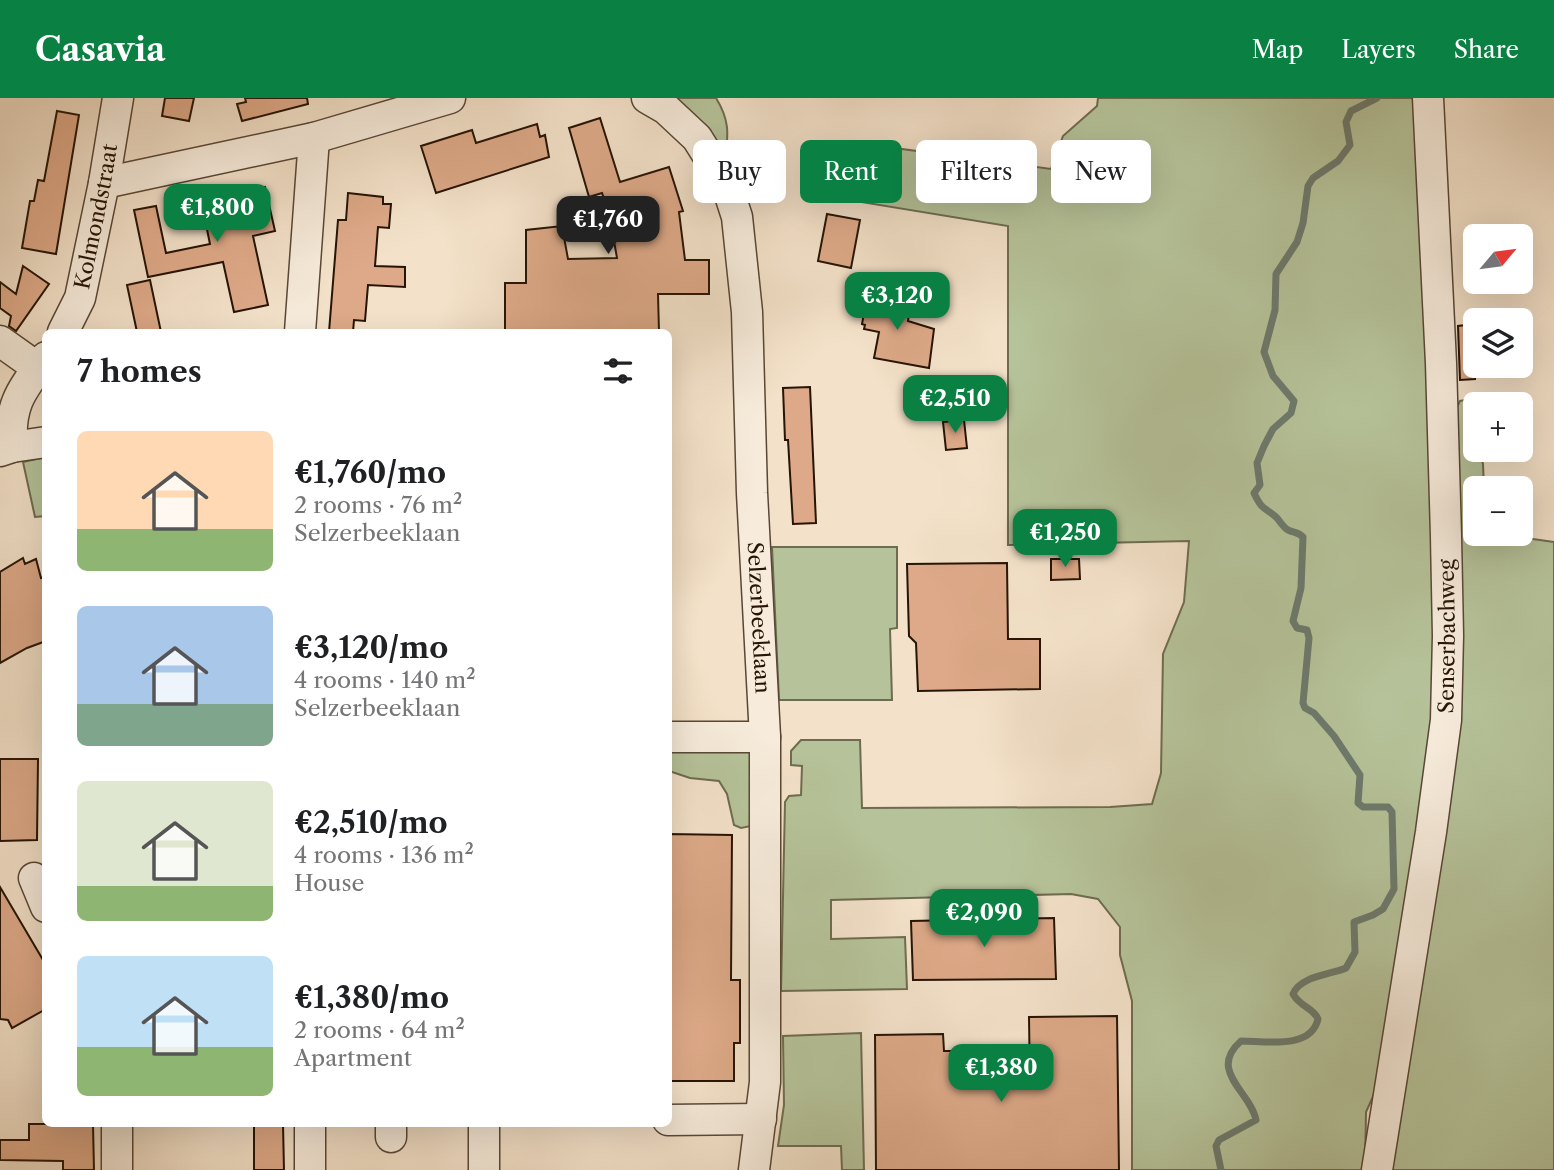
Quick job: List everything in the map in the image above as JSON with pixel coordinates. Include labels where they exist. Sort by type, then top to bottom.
[{"type":"street","name":"Kolmondstraat","points":[[64,329],[80,298],[104,183],[118,98]]},
{"type":"street","points":[[104,183],[314,138],[450,98]]},
{"type":"street","name":"Selzerbeeklaan","points":[[647,98],[666,109],[697,138],[727,186],[737,217],[747,312],[752,493],[765,737],[765,1082],[754,1170]]},
{"type":"street","name":"Senserbachweg","points":[[1377,1170],[1446,720],[1446,536],[1439,311],[1428,98]]},
{"type":"street","points":[[300,329],[314,138]]},
{"type":"street","points":[[0,341],[42,363],[14,408],[6,449],[42,443]]},
{"type":"street","points":[[672,737],[765,737]]},
{"type":"street","points":[[34,877],[42,897]]},
{"type":"street","points":[[672,1121],[761,1119]]},
{"type":"street","points":[[117,1127],[117,1170]]},
{"type":"street","points":[[310,1127],[310,1170]]},
{"type":"street","points":[[484,1127],[484,1170]]},
{"type":"green space","points":[[670,98],[716,98],[727,126],[727,140],[709,140]]},
{"type":"green space","points":[[1098,98],[1423,98],[1434,397],[1434,760],[1376,1090],[1366,1112],[1365,1170],[1132,1170],[1132,1001],[1120,955],[1120,927],[1098,899],[1071,894],[831,900],[831,939],[905,937],[907,989],[781,991],[785,802],[789,796],[801,795],[802,766],[791,765],[791,751],[801,740],[860,740],[862,808],[1110,807],[1152,804],[1161,773],[1163,654],[1184,602],[1189,541],[1008,545],[1008,226],[867,203],[902,203],[902,149],[916,151],[916,203],[1037,203],[1037,167],[1051,169],[1051,203],[1151,203],[1151,140],[1062,140],[1097,106]]},
{"type":"green space","points":[[1463,400],[1463,462],[1482,462],[1484,476],[1463,476],[1463,546],[1533,546],[1533,539],[1554,542],[1554,1170],[1390,1170],[1459,564],[1457,407]]},
{"type":"green space","points":[[42,458],[42,516],[35,517],[23,462]]},
{"type":"green space","points":[[772,547],[897,547],[897,628],[890,629],[892,700],[779,700]]},
{"type":"green space","points":[[672,745],[750,745],[751,826],[741,828],[734,825],[727,794],[719,781],[690,778],[672,772]]},
{"type":"green space","points":[[861,1033],[864,1170],[842,1170],[841,1146],[778,1146],[784,1105],[783,1036]]},
{"type":"building","points":[[165,98],[194,98],[189,121],[162,116]]},
{"type":"building","points":[[245,98],[307,98],[308,104],[242,121],[237,104],[246,102]]},
{"type":"building","points":[[57,111],[79,115],[56,254],[22,248],[30,201],[34,201],[38,180],[44,181]]},
{"type":"building","points":[[600,118],[620,182],[669,167],[683,211],[679,212],[685,260],[709,260],[709,294],[658,294],[659,329],[505,329],[505,283],[526,283],[526,230],[562,226],[568,259],[617,258],[609,213],[602,193],[589,197],[569,128]]},
{"type":"building","points":[[537,124],[540,137],[545,135],[549,157],[436,193],[421,146],[472,130],[476,143]]},
{"type":"building","points":[[265,187],[275,231],[253,236],[268,305],[234,312],[223,262],[148,277],[134,210],[156,206],[166,253],[210,244],[201,200]]},
{"type":"building","points":[[348,193],[383,197],[383,204],[391,204],[389,228],[378,227],[375,266],[405,267],[405,287],[368,285],[365,321],[354,320],[353,329],[329,329],[338,220],[346,220]]},
{"type":"building","points":[[827,214],[860,220],[851,268],[818,261]]},
{"type":"building","points":[[23,266],[49,284],[16,331],[9,326],[11,316],[0,308],[0,282],[16,294]]},
{"type":"building","points":[[150,280],[160,329],[136,329],[127,285]]},
{"type":"building","points":[[868,292],[903,299],[900,312],[909,314],[908,321],[934,329],[929,368],[874,358],[879,332],[864,329],[865,325],[862,324]]},
{"type":"building","points":[[1463,325],[1463,378],[1475,379],[1460,380],[1458,326]]},
{"type":"building","points":[[810,387],[816,523],[793,524],[783,388]]},
{"type":"building","points":[[964,420],[967,448],[946,450],[943,422]]},
{"type":"building","points":[[23,558],[25,564],[36,559],[42,578],[42,642],[0,663],[0,572]]},
{"type":"building","points":[[1051,559],[1079,559],[1080,579],[1051,580]]},
{"type":"building","points":[[1007,563],[1008,639],[1040,639],[1040,689],[918,691],[916,643],[909,636],[907,564]]},
{"type":"building","points":[[0,759],[38,759],[37,840],[0,841]]},
{"type":"building","points":[[672,834],[732,835],[731,980],[740,980],[740,1043],[734,1043],[734,1081],[672,1081]]},
{"type":"building","points":[[0,887],[42,958],[42,1011],[12,1028],[8,1020],[0,1019]]},
{"type":"building","points":[[1054,918],[1056,979],[913,980],[911,921]]},
{"type":"building","points":[[1117,1016],[1119,1170],[876,1170],[875,1035],[943,1034],[944,1051],[960,1051],[961,1086],[1030,1085],[1029,1017]]},
{"type":"building","points":[[29,1124],[42,1124],[42,1127],[93,1127],[94,1170],[63,1170],[63,1161],[0,1160],[0,1140],[29,1140]]},
{"type":"building","points":[[254,1127],[283,1127],[284,1170],[254,1170]]},
{"type":"waterway","points":[[1221,1170],[1216,1146],[1219,1140],[1256,1120],[1253,1110],[1229,1072],[1228,1062],[1232,1052],[1241,1041],[1286,1042],[1307,1036],[1314,1029],[1318,1019],[1316,1015],[1293,994],[1302,983],[1346,968],[1355,952],[1354,922],[1383,909],[1394,889],[1392,812],[1388,807],[1363,807],[1358,803],[1360,775],[1334,736],[1303,703],[1309,638],[1307,630],[1297,628],[1293,621],[1301,588],[1303,537],[1286,529],[1261,505],[1254,493],[1260,485],[1257,463],[1264,446],[1273,429],[1291,413],[1294,401],[1273,376],[1264,352],[1275,310],[1276,274],[1297,242],[1303,223],[1308,186],[1313,178],[1338,161],[1350,145],[1346,122],[1351,111],[1377,98]]}]
